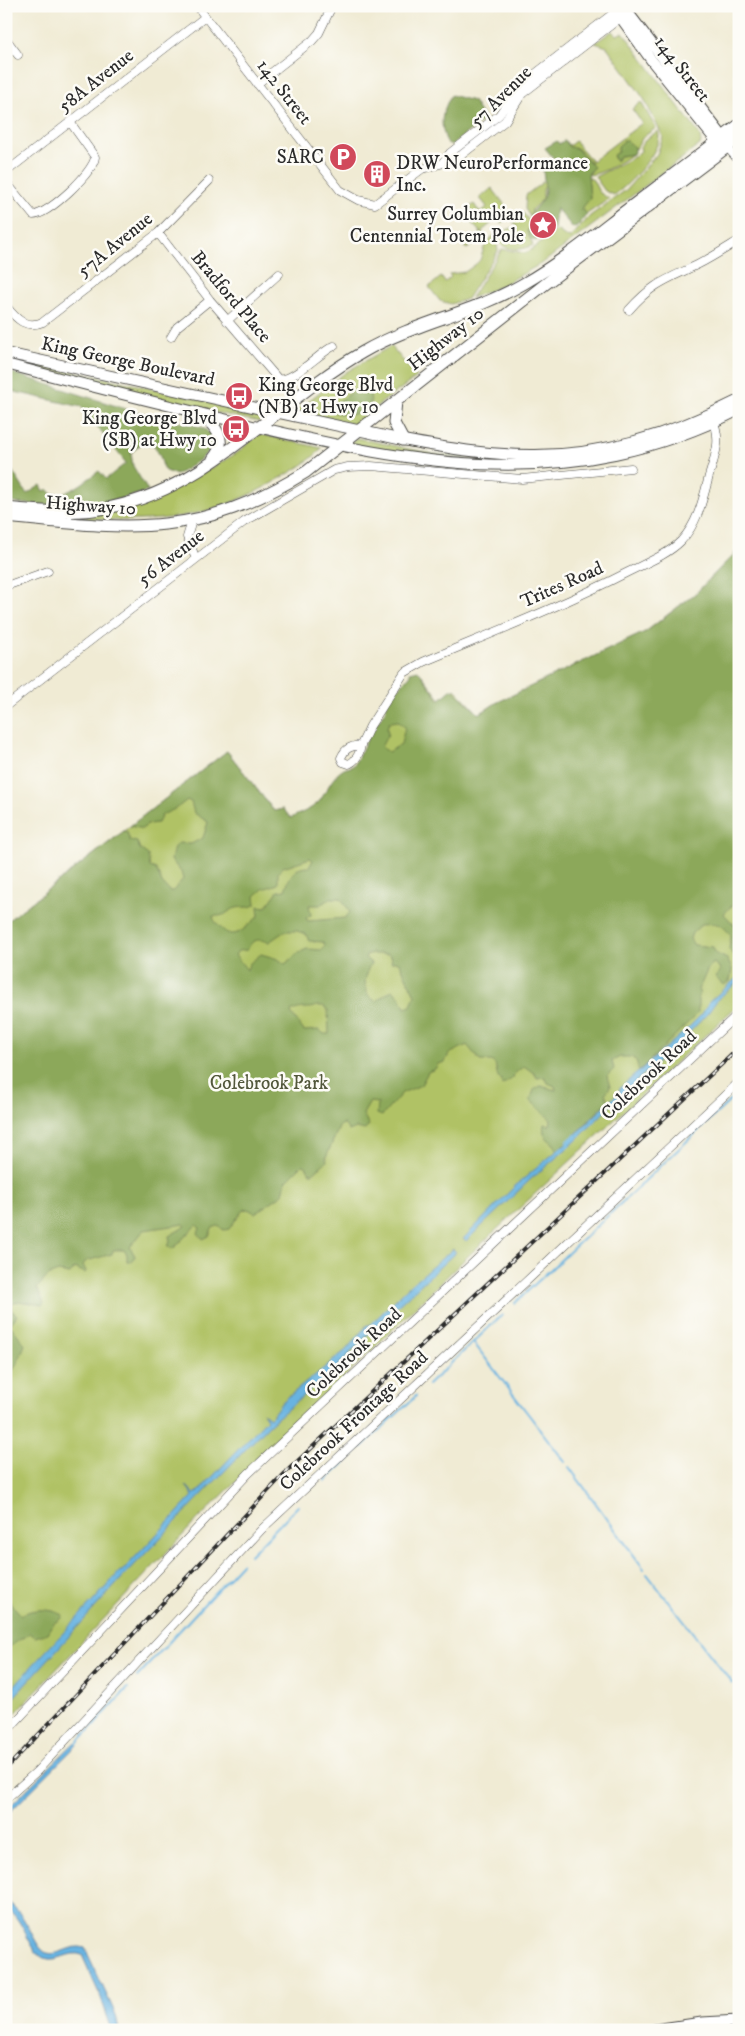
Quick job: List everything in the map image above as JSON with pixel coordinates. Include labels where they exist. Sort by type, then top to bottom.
[{"type":"highway","name":"Highway 10","points":[[6,517],[131,527],[190,526],[276,490],[306,472],[537,290],[722,142],[739,125]]},
{"type":"highway","name":"Highway 10","points":[[6,508],[51,512],[111,508],[166,490],[208,465],[280,411],[369,349],[396,335],[492,300],[529,281],[558,263],[722,142],[739,138]]},
{"type":"highway","points":[[396,401],[394,423],[403,440]]},
{"type":"highway","points":[[200,414],[218,428],[220,436],[220,446],[208,465]]},
{"type":"highway","points":[[655,2030],[739,2020]]},
{"type":"main road","name":"144 Street","points":[[621,10],[652,61],[722,142]]},
{"type":"main road","name":"King George Boulevard","points":[[6,353],[146,385],[280,411],[403,440],[480,452],[532,455],[564,454],[639,439],[739,410]]},
{"type":"main road","name":"King George Boulevard","points":[[6,364],[258,428],[339,446],[443,463],[530,465],[581,461],[619,454],[649,446],[713,418],[739,400]]},
{"type":"street","name":"142 Street","points":[[197,6],[340,190],[358,200],[375,204]]},
{"type":"street","points":[[257,84],[312,42],[319,33],[332,6]]},
{"type":"street","name":"57 Avenue","points":[[375,204],[422,169],[442,163],[450,153],[499,114],[517,88],[621,10]]},
{"type":"street","name":"58A Avenue","points":[[6,172],[206,17]]},
{"type":"street","points":[[6,39],[18,55]]},
{"type":"street","points":[[6,182],[30,213],[37,215],[75,186],[95,161],[94,153],[70,122]]},
{"type":"street","name":"144 Street","points":[[722,142],[739,161]]},
{"type":"street","name":"57A Avenue","points":[[6,306],[20,322],[35,325],[44,322],[158,233],[208,182]]},
{"type":"street","name":"Bradford Place","points":[[158,233],[227,321],[242,335],[274,376],[281,380],[289,378],[326,349],[334,346]]},
{"type":"street","points":[[629,310],[642,295],[663,280],[698,265],[739,241]]},
{"type":"street","points":[[227,321],[279,274]]},
{"type":"street","points":[[171,337],[176,327],[210,300]]},
{"type":"street","name":"Trites Road","points":[[361,745],[370,726],[404,672],[423,662],[602,586],[658,557],[679,542],[692,527],[715,458],[719,434],[713,418]]},
{"type":"street","points":[[530,465],[530,479]]},
{"type":"street","name":"56 Avenue","points":[[6,706],[244,522],[334,470],[348,466],[371,466],[530,479],[631,468]]},
{"type":"street","points":[[190,526],[187,537],[196,559]]},
{"type":"street","points":[[6,586],[48,571]]},
{"type":"street","name":"Colebrook Road","points":[[6,1732],[248,1474],[739,1013]]},
{"type":"street","name":"Colebrook Frontage Road","points":[[6,1799],[37,1771],[262,1529],[739,1082]]},
{"type":"green space","points":[[612,31],[617,35],[623,32],[700,135],[701,144],[544,262],[503,285],[471,298],[502,249],[525,253],[557,230],[565,236],[571,237],[590,216],[626,190],[657,154],[663,137],[644,99],[607,47],[595,43]]},
{"type":"green space","points":[[451,95],[473,101],[484,119],[452,145],[447,143],[442,124],[443,113]]},
{"type":"green space","points":[[641,102],[656,128],[643,137],[636,149],[625,141],[613,157],[616,161],[620,156],[633,154],[605,170],[588,175],[592,171],[591,163],[577,148],[569,147],[567,144],[570,145],[575,141],[592,161],[642,123],[632,109]]},
{"type":"green space","points":[[658,131],[659,138],[656,147],[644,166],[614,195],[605,191],[595,177],[634,157],[641,151],[640,147],[646,139]]},
{"type":"green space","points":[[565,140],[569,147],[576,148],[594,167],[588,174],[590,199],[580,210],[587,214],[577,227],[573,228],[556,208],[554,229],[536,241],[532,240],[527,232],[533,222],[530,217],[531,214],[544,196],[543,170],[555,160],[545,148],[557,141],[559,144]]},
{"type":"green space","points":[[625,140],[635,147],[635,151],[633,154],[620,156],[616,161],[613,155],[618,152],[618,146]]},
{"type":"green space","points":[[588,177],[593,180],[599,192],[609,199],[587,214],[580,211],[590,197]]},
{"type":"green space","points":[[544,181],[546,184],[543,190],[543,199],[532,209],[530,217],[525,209],[526,195]]},
{"type":"green space","points":[[492,188],[508,209],[505,211],[507,214],[504,217],[505,220],[501,223],[497,219],[482,231],[484,236],[467,249],[464,247],[481,233],[464,215],[473,212],[469,208],[474,204],[480,213],[487,207],[480,198]]},
{"type":"green space","points":[[517,212],[523,213],[532,224],[527,232],[533,245],[510,249],[499,241],[504,232],[517,227],[513,221],[514,214]]},
{"type":"green space","points":[[504,228],[496,237],[498,251],[467,299],[451,304],[440,301],[429,287],[441,277],[445,282],[451,277],[449,274],[465,272],[476,264],[480,260],[486,242]]},
{"type":"green space","points":[[391,346],[417,377],[377,406],[372,413],[357,425],[295,411],[346,372]]},
{"type":"green space","points":[[6,356],[268,414],[259,422],[146,397],[6,362]]},
{"type":"green space","points":[[6,371],[129,410],[201,427],[210,434],[213,440],[211,447],[199,460],[176,475],[164,470],[154,445],[141,444],[131,453],[133,466],[148,491],[130,496],[78,505],[6,502],[6,461],[27,494],[41,485],[44,491],[48,489],[51,494],[64,493],[99,471],[106,479],[126,463],[82,407],[6,390]]},
{"type":"green space","points":[[364,384],[370,391],[371,405],[365,409],[347,415],[322,407],[326,403],[338,402]]},
{"type":"green space","points":[[259,434],[322,448],[296,469],[250,494],[223,506],[196,513],[142,520],[53,517],[142,504],[160,498],[237,453]]},
{"type":"green space","points":[[357,438],[434,454],[514,459],[481,462],[348,445]]},
{"type":"green space","name":"Colebrook Park","points":[[739,549],[739,1004],[465,1259],[197,1520],[6,1723],[6,922],[227,751],[274,811],[283,809],[293,822],[350,778],[422,675],[441,700],[455,689],[479,714],[496,703],[645,632],[696,593]]},
{"type":"green space","name":"Colebrook Park","points":[[739,549],[739,895],[736,904],[730,907],[724,914],[739,930],[739,956],[733,955],[729,949],[731,936],[725,928],[719,925],[702,924],[692,933],[690,939],[694,945],[713,947],[715,953],[727,959],[732,969],[730,981],[723,985],[715,977],[720,972],[719,967],[714,963],[711,965],[698,989],[700,994],[698,997],[698,1013],[639,1071],[633,1057],[620,1057],[612,1061],[614,1069],[607,1076],[610,1087],[605,1094],[609,1100],[571,1139],[556,1151],[554,1144],[544,1134],[544,1124],[550,1125],[551,1120],[530,1100],[535,1088],[541,1086],[556,1090],[555,1086],[548,1083],[545,1077],[537,1078],[535,1074],[524,1066],[514,1074],[513,1078],[502,1085],[501,1079],[498,1078],[495,1064],[491,1061],[480,1061],[467,1045],[449,1054],[445,1062],[438,1064],[435,1069],[428,1072],[421,1085],[402,1093],[382,1116],[377,1114],[378,1103],[370,1102],[363,1114],[369,1125],[365,1130],[356,1128],[349,1131],[344,1124],[340,1125],[326,1157],[327,1161],[313,1173],[310,1173],[306,1166],[302,1165],[286,1181],[283,1194],[255,1213],[248,1209],[243,1210],[229,1229],[224,1230],[218,1226],[212,1228],[209,1236],[203,1239],[198,1233],[200,1228],[196,1225],[173,1249],[168,1247],[169,1236],[186,1226],[184,1224],[144,1230],[130,1247],[135,1256],[132,1262],[127,1261],[127,1254],[124,1250],[113,1250],[112,1254],[86,1261],[83,1265],[85,1273],[75,1268],[70,1274],[58,1272],[48,1276],[37,1288],[44,1303],[42,1305],[19,1301],[12,1304],[11,1310],[17,1315],[10,1325],[25,1344],[22,1354],[6,1380],[6,922],[124,831],[127,832],[130,841],[137,842],[140,849],[148,855],[150,867],[156,869],[162,883],[169,891],[173,891],[183,879],[181,872],[171,860],[174,847],[179,843],[191,844],[203,838],[208,822],[194,813],[191,802],[187,800],[177,808],[162,815],[158,823],[148,824],[142,829],[130,826],[227,751],[274,811],[283,809],[291,818],[316,805],[339,772],[354,765],[371,732],[385,711],[387,698],[410,676],[410,672],[418,670],[439,700],[452,689],[479,714],[496,703],[647,631],[696,593]],"holes":[[[398,721],[405,727],[401,744],[389,752],[381,747],[388,734],[387,727],[390,722]],[[310,858],[313,860],[309,867],[304,867],[293,873],[285,890],[278,891],[266,907],[258,906],[259,916],[242,931],[232,934],[227,933],[216,923],[213,916],[224,915],[236,908],[254,906],[256,904],[255,896],[263,889],[278,884],[278,873],[283,867]],[[331,898],[341,898],[350,912],[345,918],[308,921],[306,918],[311,915],[309,905],[320,905]],[[285,931],[297,931],[306,934],[309,941],[323,942],[325,945],[322,950],[307,949],[298,953],[285,964],[278,959],[261,954],[249,964],[247,970],[235,955],[238,951],[247,950],[251,943],[256,940],[269,942]],[[367,954],[388,954],[392,958],[391,962],[399,962],[415,995],[411,1006],[405,1008],[400,997],[392,990],[376,1001],[371,998],[365,984],[371,963],[365,958]],[[323,1006],[328,1010],[329,1034],[324,1034],[319,1030],[304,1031],[291,1012]]]},
{"type":"green space","points":[[6,1598],[21,1615],[31,1611],[42,1610],[53,1611],[63,1615],[62,1618],[54,1623],[48,1633],[35,1637],[30,1633],[6,1649]]},
{"type":"water","points":[[739,976],[739,981],[718,999],[708,1013],[684,1038],[622,1094],[576,1141],[531,1179],[466,1241],[463,1239],[515,1186],[571,1139],[618,1093],[621,1087],[685,1031],[702,1014],[710,1001]]},
{"type":"water","points":[[453,1249],[456,1252],[378,1324],[338,1366],[270,1424],[123,1577],[6,1706],[6,1695],[20,1679],[120,1571],[193,1496],[186,1485],[194,1494],[198,1492],[267,1419],[263,1412],[270,1418],[282,1402],[346,1350],[367,1325],[370,1325],[407,1288]]},
{"type":"water","points":[[75,1742],[77,1745],[6,1816],[6,1810]]},
{"type":"water","points":[[6,1901],[20,1914],[38,1945],[47,1953],[52,1954],[75,1947],[85,1948],[116,2015],[119,2030],[112,2030],[101,1998],[82,1955],[73,1954],[49,1959],[39,1955],[18,1920],[6,1908]]},
{"type":"waterway","points":[[515,1303],[734,1097]]},
{"type":"waterway","points":[[567,1142],[575,1135]]},
{"type":"waterway","points":[[428,1385],[502,1315]]},
{"type":"waterway","points":[[473,1342],[565,1462]]},
{"type":"waterway","points":[[325,1481],[416,1396]]},
{"type":"waterway","points":[[569,1467],[644,1569]]},
{"type":"waterway","points":[[250,1555],[298,1506]]},
{"type":"waterway","points":[[137,1677],[242,1563]]},
{"type":"waterway","points":[[647,1574],[732,1683]]},
{"type":"waterway","points":[[75,1745],[128,1688]]},
{"type":"waterway","points":[[736,1689],[739,1692]]},
{"type":"railway","points":[[6,1769],[287,1471],[739,1048]]},
{"type":"place","name":"SARC","points":[[343,157]]},
{"type":"place","name":"DRW NeuroPerformance Inc.","points":[[377,174]]},
{"type":"place","name":"Surrey Columbian Centennial Totem Pole","points":[[543,225]]},
{"type":"place","name":"King George Blvd (NB) at Hwy 10","points":[[239,396]]},
{"type":"place","name":"King George Blvd (SB) at Hwy 10","points":[[236,429]]}]
